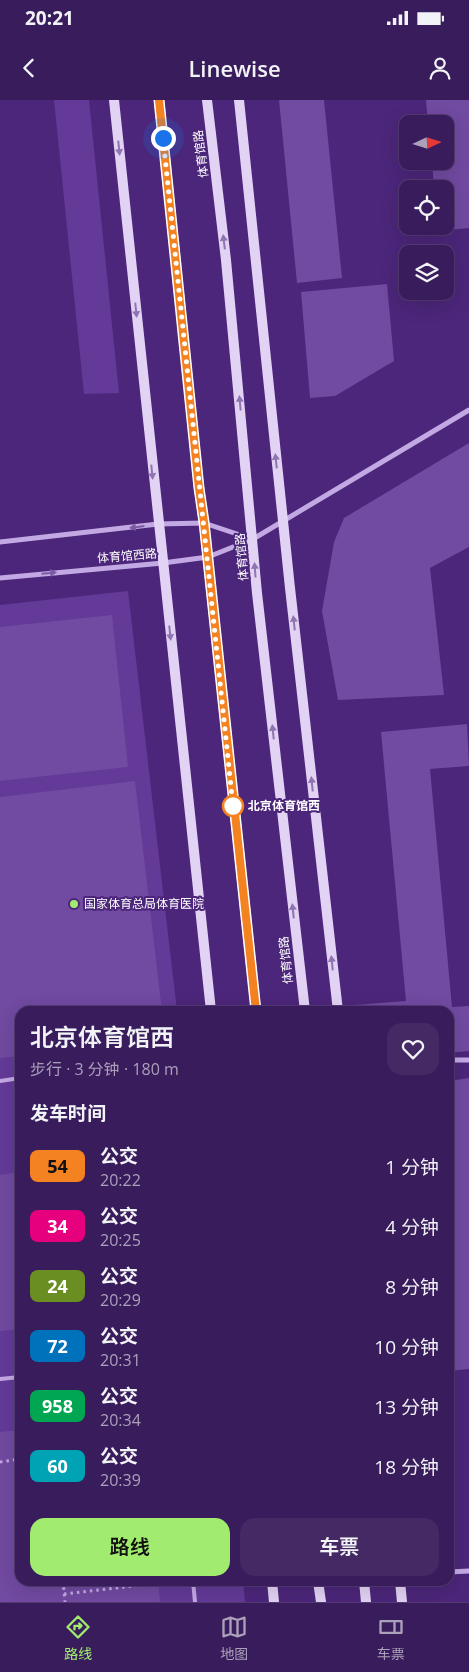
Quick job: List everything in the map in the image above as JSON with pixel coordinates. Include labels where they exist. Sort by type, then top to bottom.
[{"type":"main road","points":[[114,100],[210,1006]]},
{"type":"main road","points":[[159,100],[255,1006]]},
{"type":"main road","name":"体育馆路","points":[[207,100],[226,260],[257,593],[304,1006]]},
{"type":"main road","points":[[239,100],[283,522],[337,1006]]},
{"type":"main road","points":[[272,1586],[274,1602]]},
{"type":"main road","points":[[318,1586],[320,1602]]},
{"type":"main road","points":[[364,1586],[366,1602]]},
{"type":"main road","points":[[400,1586],[402,1602]]},
{"type":"street","name":"体育馆西路","points":[[0,578],[208,557],[253,539],[469,410]]},
{"type":"street","points":[[0,542],[158,524],[204,522],[253,539]]},
{"type":"street","points":[[454,1060],[469,1060]]},
{"type":"street","points":[[454,1572],[469,1571]]},
{"type":"lane","points":[[0,1081],[15,1079]]},
{"type":"lane","points":[[0,1379],[15,1378]]},
{"type":"lane","points":[[193,1586],[195,1602]]},
{"type":"path","points":[[0,1462],[15,1460]]},
{"type":"path","points":[[63,1586],[65,1602]]},
{"type":"path","points":[[64,1594],[132,1586]]},
{"type":"shaded area","points":[[54,100],[89,100],[119,393],[84,394]]},
{"type":"shaded area","points":[[128,591],[176,1006],[15,1006],[15,1586],[243,1586],[245,1602],[0,1602],[0,605]]},
{"type":"building","points":[[279,100],[324,100],[342,278],[297,283]]},
{"type":"building","points":[[426,100],[469,100],[469,228],[454,229],[454,180],[433,180],[433,170],[454,170],[454,115],[427,115]]},
{"type":"building","points":[[387,284],[394,361],[335,396],[310,398],[301,292]]},
{"type":"building","points":[[469,443],[469,547],[430,568],[444,695],[338,700],[322,611],[334,542],[344,518]]},
{"type":"building","points":[[112,615],[128,767],[0,781],[0,627]]},
{"type":"building","points":[[467,724],[469,766],[430,769],[452,1006],[355,1006],[406,1001],[381,732]]},
{"type":"building","name":"国家体育总局体育医院","points":[[135,781],[161,1006],[15,1006],[15,1056],[0,1058],[0,797]]},
{"type":"building","points":[[469,1006],[469,1051],[454,1052],[454,1007]]},
{"type":"building","points":[[469,1078],[469,1369],[454,1370],[454,1080]]},
{"type":"building","points":[[15,1173],[15,1330],[0,1331],[0,1175]]},
{"type":"building","points":[[15,1430],[15,1586],[158,1586],[160,1602],[0,1602],[0,1432]]},
{"type":"bus line","name":"54","points":[[159,100],[255,1006]]},
{"type":"place","name":"北京体育馆西","points":[[233,806]]},
{"type":"place","name":"国家体育总局体育医院","points":[[74,904]]},
{"type":"route","points":[[163,138],[233,806]]}]
